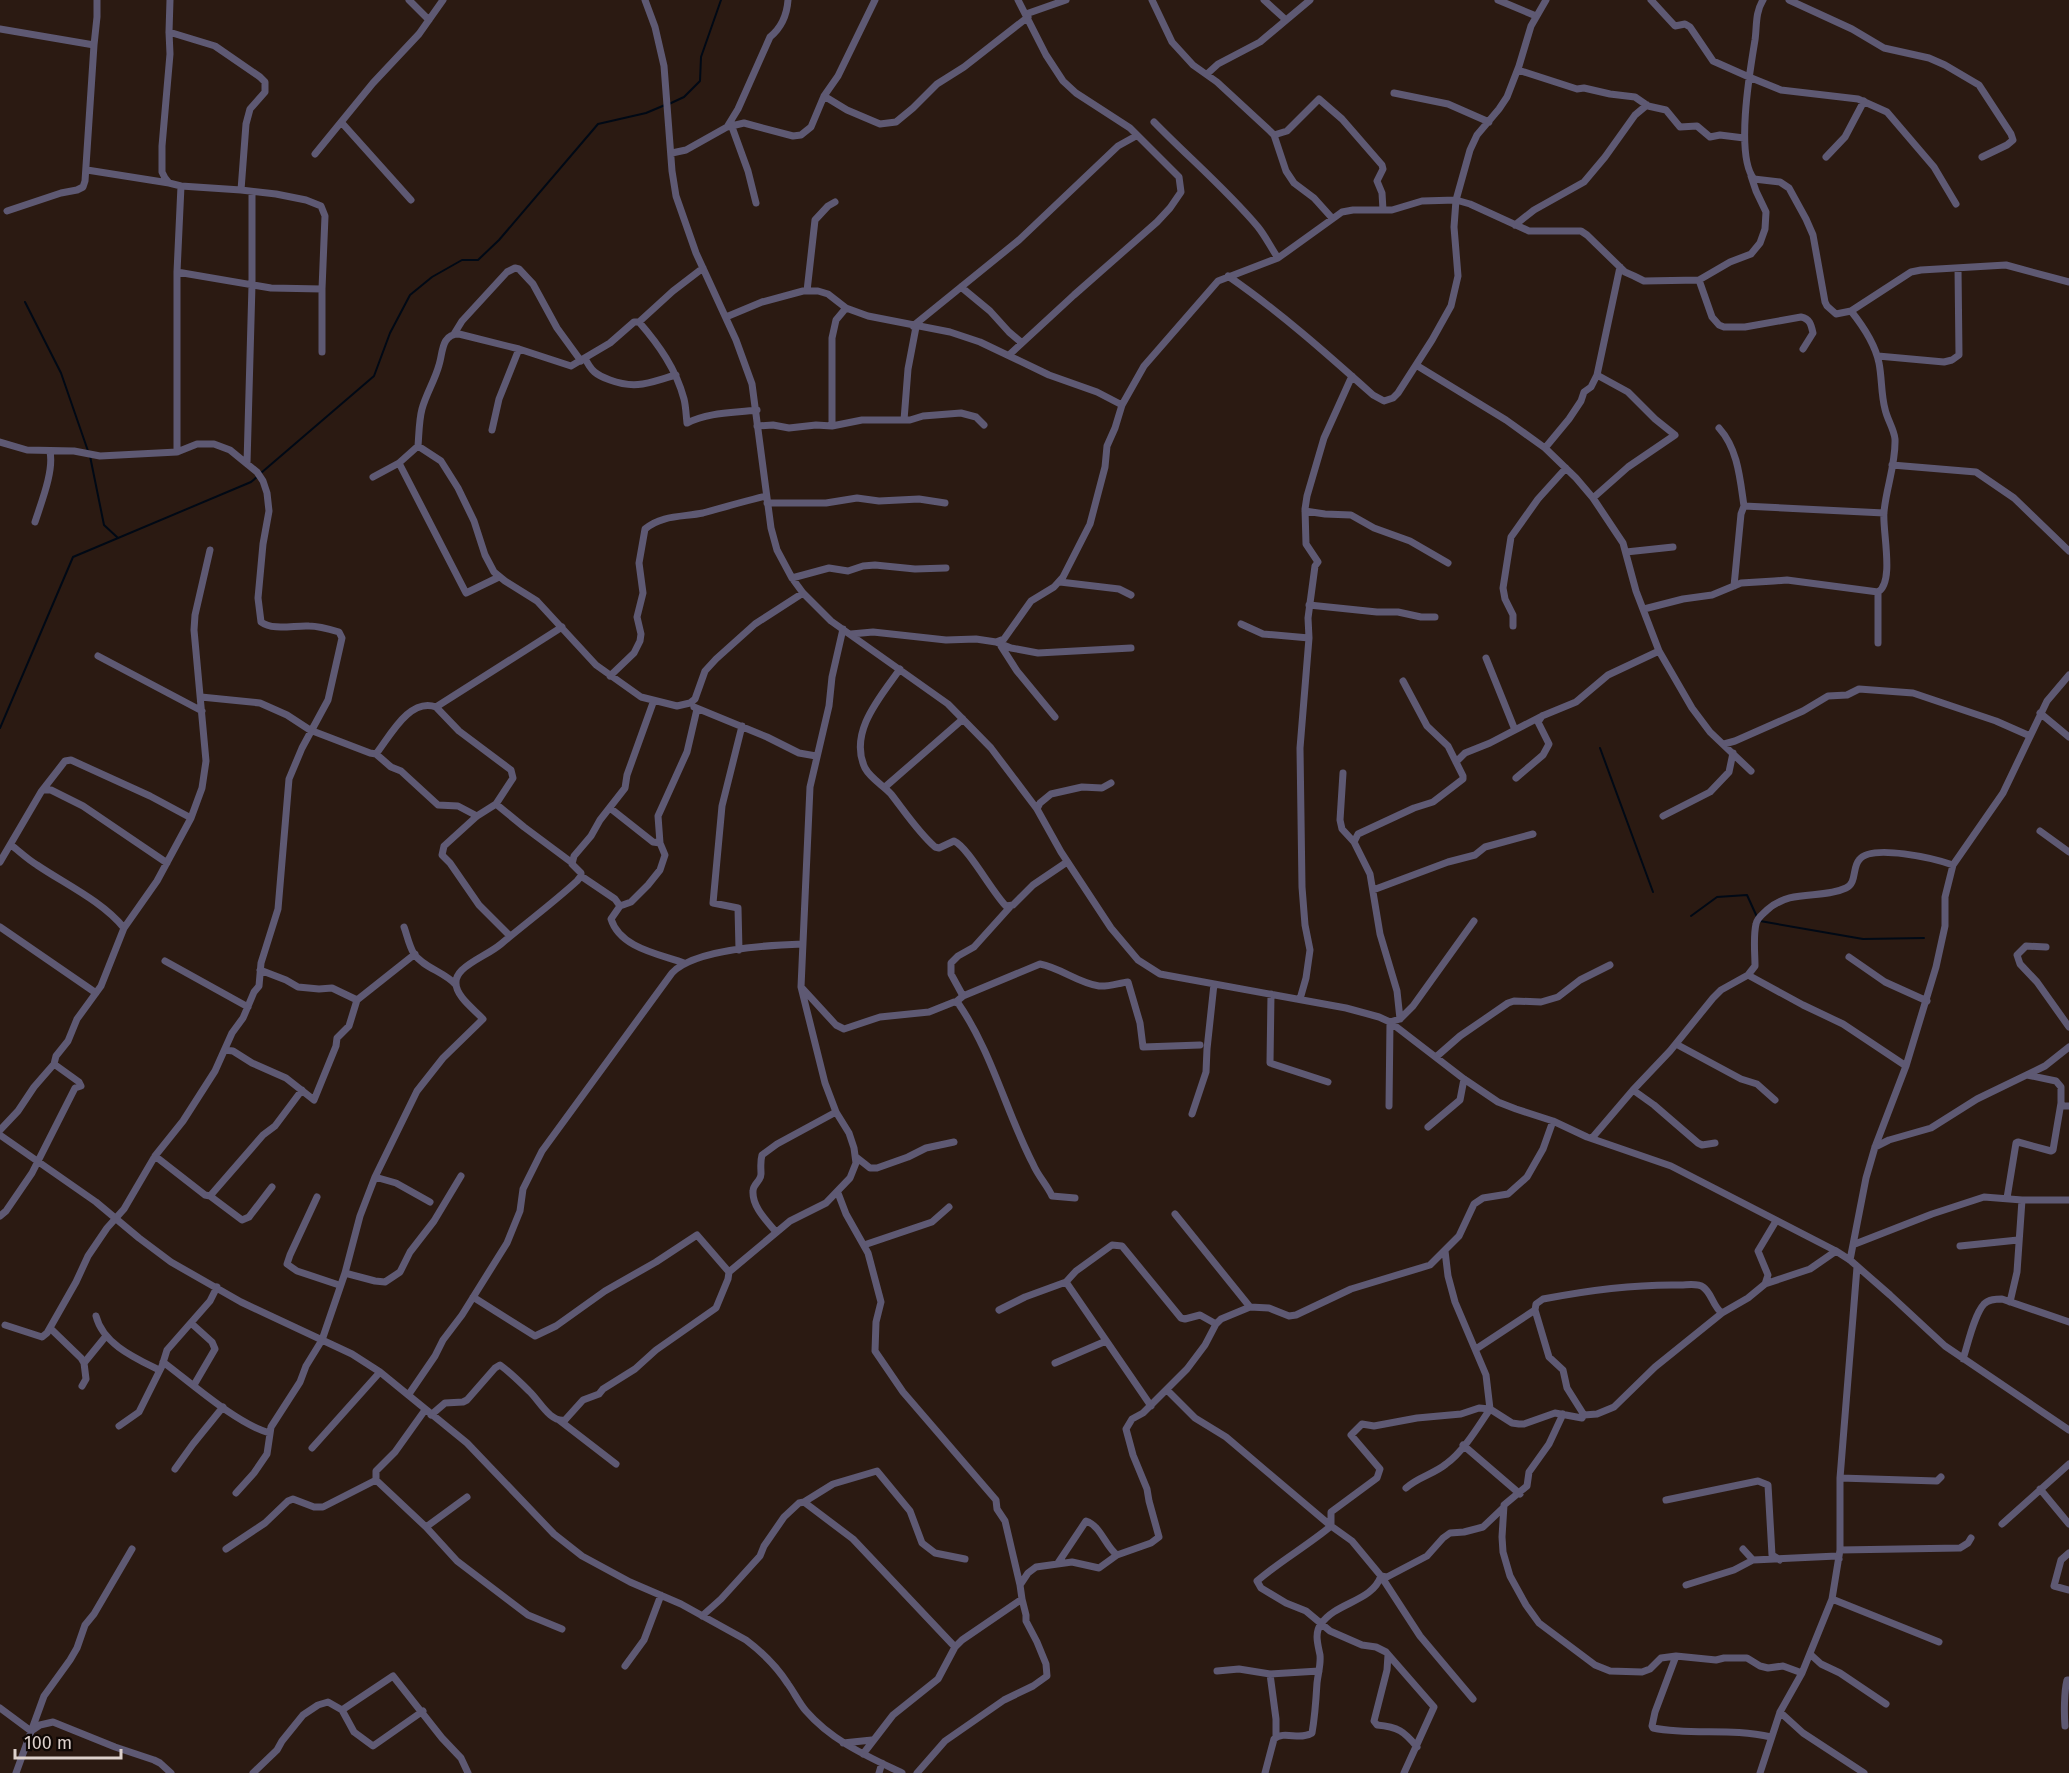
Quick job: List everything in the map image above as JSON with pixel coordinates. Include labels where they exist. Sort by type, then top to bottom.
[{"type":"street","points":[[7,211],[82,187],[87,170],[97,0]]},
{"type":"street","points":[[169,183],[162,172],[162,155],[170,54],[170,0]]},
{"type":"street","points":[[409,0],[429,20]]},
{"type":"street","points":[[315,154],[373,83],[408,46],[443,0]]},
{"type":"street","points":[[645,0],[656,27],[664,66],[676,196],[696,253],[726,317],[752,384],[771,528],[777,550],[803,593],[831,621],[948,704],[991,748],[1037,809],[1067,862],[1111,928],[1138,960],[1160,974],[1346,1008],[1390,1022],[1464,1080],[1498,1102],[1671,1166],[1836,1251],[1850,1260],[1945,1346],[2069,1430]]},
{"type":"street","points":[[756,203],[748,171],[730,127],[770,37],[779,29],[788,8],[788,0]]},
{"type":"street","points":[[672,153],[686,150],[730,127],[744,123],[793,136],[801,135],[811,127],[824,96],[837,76],[875,0]]},
{"type":"street","points":[[1009,355],[1157,222],[1181,192],[1179,177],[1124,123],[1069,86],[1046,55],[1018,0]]},
{"type":"street","points":[[824,96],[847,110],[880,124],[896,122],[937,84],[964,67],[1027,16],[1066,0]]},
{"type":"street","points":[[1152,0],[1172,42],[1193,65],[1207,74],[1274,135],[1286,171],[1294,183],[1314,198],[1332,218]]},
{"type":"street","points":[[1264,0],[1286,20]]},
{"type":"street","points":[[1207,74],[1218,64],[1260,42],[1310,0]]},
{"type":"street","points":[[1498,0],[1536,16]]},
{"type":"street","points":[[1228,276],[1282,315],[1373,395],[1384,401],[1393,398],[1416,365],[1451,306],[1457,285],[1458,258],[1454,227],[1456,200],[1473,143],[1507,97],[1536,16],[1546,0]]},
{"type":"street","points":[[1651,0],[1675,26],[1685,24],[1690,27],[1713,61],[1781,90],[1864,101],[1881,108],[1892,117],[1934,167],[1956,204]]},
{"type":"street","points":[[999,644],[1031,601],[1060,582],[1090,524],[1105,467],[1107,446],[1122,405],[1144,366],[1211,287],[1228,276],[1278,258],[1342,212],[1392,210],[1422,201],[1456,200],[1534,232],[1581,231],[1625,272],[1644,281],[1699,280],[1730,262],[1751,254],[1760,243],[1765,229],[1766,212],[1751,176],[1744,138],[1756,15],[1763,0]]},
{"type":"street","points":[[1789,0],[1852,29],[1884,48],[1929,58],[1979,85],[2013,140],[1982,157]]},
{"type":"street","points":[[0,29],[94,45]]},
{"type":"street","points":[[169,32],[215,46],[260,76],[265,82],[265,92],[250,109],[246,124],[241,190]]},
{"type":"street","points":[[1518,70],[1577,89],[1584,88],[1633,97],[1647,105],[1666,110],[1680,127],[1697,126],[1710,137],[1720,135],[1744,138]]},
{"type":"street","points":[[1394,93],[1448,104],[1489,122]]},
{"type":"street","points":[[1274,135],[1287,131],[1320,99],[1342,119],[1382,165],[1383,169],[1377,181],[1382,193],[1383,210]]},
{"type":"street","points":[[1826,157],[1845,137],[1864,101]]},
{"type":"street","points":[[1515,225],[1534,210],[1584,182],[1635,115],[1647,105]]},
{"type":"street","points":[[1154,122],[1182,151],[1198,163],[1257,227],[1278,258]]},
{"type":"street","points":[[342,123],[411,200]]},
{"type":"street","points":[[904,420],[908,369],[915,327],[1026,234],[1069,190],[1118,146],[1136,136]]},
{"type":"street","points":[[87,170],[181,186],[241,190],[306,200],[321,206],[325,216],[322,352]]},
{"type":"street","points":[[1751,176],[1758,180],[1780,182],[1789,188],[1813,235],[1827,306],[1836,314],[1851,310],[1911,272],[1932,268],[2006,266],[2069,282]]},
{"type":"street","points":[[177,452],[177,272],[181,186]]},
{"type":"street","points":[[247,463],[252,192]]},
{"type":"street","points":[[807,291],[814,220],[835,202]]},
{"type":"street","points":[[1545,448],[1569,419],[1597,375],[1620,267]]},
{"type":"street","points":[[373,477],[399,463],[418,446],[421,411],[440,365],[446,341],[507,272],[515,268],[519,269],[533,284],[557,328],[594,373],[628,386],[637,386],[676,375]]},
{"type":"street","points":[[454,334],[519,349],[571,366],[610,343],[634,322],[639,322],[704,268]]},
{"type":"street","points":[[1878,356],[1944,362],[1959,355],[1958,268]]},
{"type":"street","points":[[177,272],[252,285],[322,289]]},
{"type":"street","points":[[1699,280],[1712,318],[1724,327],[1745,327],[1800,317],[1807,318],[1811,323],[1813,333],[1803,349]]},
{"type":"street","points":[[961,287],[990,310],[1022,343]]},
{"type":"street","points":[[726,317],[762,302],[807,291],[828,294],[846,308],[868,316],[950,332],[980,342],[1122,405]]},
{"type":"street","points":[[832,426],[832,338],[836,320],[846,308]]},
{"type":"street","points":[[1644,609],[1712,595],[1741,583],[1787,580],[1878,592],[1883,589],[1886,583],[1887,562],[1884,513],[1891,480],[1895,439],[1884,405],[1878,356],[1872,341],[1851,310]]},
{"type":"street","points":[[639,322],[661,348],[676,375],[684,401],[687,423],[725,411],[757,410]]},
{"type":"street","points":[[492,430],[499,399],[519,349]]},
{"type":"street","points":[[1416,365],[1516,426],[1545,448],[1593,498],[1613,525],[1626,552],[1636,591],[1659,651],[1703,724],[1751,771]]},
{"type":"street","points":[[1593,498],[1628,467],[1675,435],[1654,419],[1628,392],[1597,375]]},
{"type":"street","points":[[1300,999],[1310,950],[1305,925],[1302,887],[1301,719],[1309,638],[1309,605],[1315,566],[1318,562],[1306,544],[1306,496],[1321,447],[1352,376]]},
{"type":"street","points":[[757,426],[773,425],[789,428],[832,426],[862,420],[904,420],[961,413],[976,417],[984,425]]},
{"type":"street","points":[[1719,428],[1728,438],[1738,466],[1744,506],[1741,514],[1734,586]]},
{"type":"street","points":[[0,442],[27,450],[74,451],[100,456],[177,452],[197,444],[214,444],[230,450],[247,463],[263,480],[269,511],[263,544],[258,598],[261,622],[269,626],[311,626],[327,629],[339,632],[342,638],[328,700],[310,730],[290,779],[278,909],[260,970],[259,986],[232,1033],[215,1071],[183,1121],[155,1156],[124,1209],[107,1228],[88,1256],[50,1328],[42,1336],[5,1325]]},
{"type":"street","points":[[418,446],[441,461],[458,488],[474,521],[490,567],[499,577],[537,601],[589,658],[610,676],[641,697],[677,706],[695,699],[705,671],[716,659],[755,624],[803,593]]},
{"type":"street","points":[[35,522],[44,494],[51,459],[50,452]]},
{"type":"street","points":[[399,463],[466,593],[499,577]]},
{"type":"street","points":[[1892,465],[1976,472],[2014,498],[2069,551]]},
{"type":"street","points":[[1513,626],[1513,615],[1505,599],[1503,588],[1511,537],[1538,499],[1566,468]]},
{"type":"street","points":[[610,676],[634,654],[640,641],[641,634],[637,617],[643,593],[639,563],[645,529],[653,523],[670,517],[767,500],[826,503],[857,498],[879,501],[919,499],[945,503]]},
{"type":"street","points":[[1744,506],[1884,513]]},
{"type":"street","points":[[1305,511],[1351,515],[1374,528],[1410,541],[1448,563]]},
{"type":"street","points":[[1626,552],[1673,547]]},
{"type":"street","points":[[0,1130],[18,1111],[34,1087],[54,1064],[56,1056],[68,1041],[77,1019],[96,993],[124,928],[167,863],[191,818],[202,788],[206,761],[194,630],[195,615],[210,550]]},
{"type":"street","points":[[792,578],[829,568],[848,571],[875,565],[915,569],[946,568]]},
{"type":"street","points":[[1060,582],[1119,589],[1131,595]]},
{"type":"street","points":[[1878,592],[1878,643]]},
{"type":"street","points":[[1309,605],[1435,617]]},
{"type":"street","points":[[1241,624],[1263,634],[1309,638]]},
{"type":"street","points":[[436,707],[562,627]]},
{"type":"street","points":[[559,1420],[565,1420],[584,1400],[599,1394],[716,1308],[729,1272],[797,1216],[817,1209],[838,1193],[855,1169],[856,1157],[849,1133],[836,1112],[822,1073],[801,987],[810,787],[829,706],[832,677],[843,629]]},
{"type":"street","points":[[851,634],[873,632],[946,640],[976,639],[1038,653],[1131,648]]},
{"type":"street","points":[[999,644],[1017,671],[1036,692],[1046,709],[1055,717]]},
{"type":"street","points":[[1456,762],[1465,753],[1576,702],[1608,675],[1659,651]]},
{"type":"street","points":[[98,656],[202,711]]},
{"type":"street","points":[[1486,658],[1515,730]]},
{"type":"street","points":[[900,669],[865,721],[861,752],[864,765],[935,847],[939,848],[954,841],[964,848],[995,895],[1010,907]]},
{"type":"street","points":[[1850,1260],[1855,1244],[1866,1178],[1927,1001],[1945,926],[1945,897],[1953,865],[2003,793],[2047,700],[2069,675]]},
{"type":"street","points":[[1354,842],[1358,834],[1414,808],[1433,802],[1460,782],[1463,776],[1444,740],[1426,726],[1403,681]]},
{"type":"street","points":[[1724,744],[1803,711],[1828,696],[1847,695],[1859,689],[1913,693],[1996,721],[2030,736]]},
{"type":"street","points":[[201,697],[260,703],[287,715],[310,730],[376,754],[390,767],[401,771],[438,804],[458,806],[477,816]]},
{"type":"street","points":[[572,864],[573,856],[591,836],[625,788],[627,775],[654,700]]},
{"type":"street","points":[[687,704],[742,726],[799,753],[816,756]]},
{"type":"street","points":[[376,754],[389,733],[403,719],[418,708],[427,705],[436,707],[459,731],[511,770],[513,778],[496,804],[477,816],[444,846],[442,855],[479,905],[509,935]]},
{"type":"street","points":[[684,963],[630,943],[614,926],[611,919],[620,906],[631,902],[660,870],[664,855],[660,843],[658,816],[687,752],[697,709]]},
{"type":"street","points":[[2040,712],[2069,737]]},
{"type":"street","points":[[1516,778],[1543,755],[1549,744],[1538,722],[1542,716]]},
{"type":"street","points":[[885,787],[963,719]]},
{"type":"street","points":[[739,950],[738,908],[713,903],[722,806],[742,726]]},
{"type":"street","points":[[1663,816],[1710,792],[1729,772],[1733,753]]},
{"type":"street","points":[[0,862],[49,780],[65,760],[71,760],[150,796],[191,818]]},
{"type":"street","points":[[1343,773],[1340,820],[1342,829],[1354,842],[1370,874],[1380,934],[1397,992],[1400,1019]]},
{"type":"street","points":[[1037,809],[1040,803],[1051,794],[1082,788],[1102,788],[1111,783]]},
{"type":"street","points":[[44,790],[51,790],[83,806],[167,863]]},
{"type":"street","points":[[496,804],[571,862],[581,876],[615,899],[620,906]]},
{"type":"street","points":[[610,808],[653,842],[660,843]]},
{"type":"street","points":[[2040,831],[2069,852]]},
{"type":"street","points":[[1373,890],[1448,862],[1475,855],[1485,847],[1533,834]]},
{"type":"street","points":[[10,844],[35,864],[95,903],[118,920],[124,928]]},
{"type":"street","points":[[1592,1138],[1721,990],[1748,975],[1755,966],[1756,924],[1759,917],[1775,904],[1789,897],[1813,895],[1850,886],[1857,861],[1862,856],[1884,852],[1953,865]]},
{"type":"street","points":[[963,996],[951,974],[951,963],[958,956],[974,948],[1033,885],[1067,862]]},
{"type":"street","points":[[456,985],[457,977],[462,970],[502,943],[581,876]]},
{"type":"street","points":[[1390,1022],[1400,1019],[1422,994],[1474,921]]},
{"type":"street","points":[[0,927],[96,993]]},
{"type":"street","points":[[236,1493],[267,1454],[271,1427],[300,1382],[306,1366],[322,1340],[345,1273],[360,1216],[375,1177],[417,1091],[442,1058],[483,1019],[463,999],[450,978],[437,972],[415,954],[404,927]]},
{"type":"street","points":[[409,1394],[507,1243],[520,1211],[523,1189],[542,1150],[672,973],[684,963],[739,950],[803,944]]},
{"type":"street","points":[[2046,947],[2026,946],[2017,955],[2018,960],[2069,1027]]},
{"type":"street","points":[[225,1050],[233,1051],[252,1063],[286,1078],[314,1100],[318,1095],[337,1038],[349,1026],[357,1000],[415,954]]},
{"type":"street","points":[[1849,957],[1885,982],[1927,1001]]},
{"type":"street","points":[[165,961],[248,1007]]},
{"type":"street","points":[[801,987],[836,1025],[844,1029],[880,1017],[921,1014],[956,1002],[963,996],[1040,964],[1051,966],[1077,980],[1100,986],[1128,982],[1140,1023],[1143,1047],[1200,1045]]},
{"type":"street","points":[[1436,1057],[1461,1036],[1508,1003],[1514,1001],[1541,1002],[1558,997],[1580,980],[1610,965]]},
{"type":"street","points":[[260,970],[298,987],[332,988],[357,1000]]},
{"type":"street","points":[[1748,975],[1843,1024],[1906,1066]]},
{"type":"street","points":[[1192,1114],[1206,1072],[1214,984]]},
{"type":"street","points":[[1271,994],[1270,1063],[1328,1082]]},
{"type":"street","points":[[956,1002],[987,1057],[1034,1166],[1052,1196],[1075,1198]]},
{"type":"street","points":[[1389,1106],[1390,1022]]},
{"type":"street","points":[[1676,1044],[1736,1077],[1757,1084],[1775,1100]]},
{"type":"street","points":[[1875,1148],[1889,1140],[1931,1128],[1977,1099],[2054,1060],[2069,1047]]},
{"type":"street","points":[[0,1216],[6,1211],[16,1193],[32,1173],[75,1088],[81,1086],[79,1082],[54,1064]]},
{"type":"street","points":[[2007,1198],[2016,1143],[2053,1150],[2061,1103],[2061,1087],[2056,1081],[2027,1075]]},
{"type":"street","points":[[1428,1127],[1460,1100],[1464,1080]]},
{"type":"street","points":[[210,1196],[263,1135],[275,1126],[302,1090]]},
{"type":"street","points":[[1633,1090],[1698,1143],[1715,1143]]},
{"type":"street","points":[[2061,1103],[2063,1106],[2069,1106]]},
{"type":"street","points":[[776,1232],[764,1219],[754,1201],[753,1190],[761,1177],[762,1155],[777,1144],[836,1112]]},
{"type":"street","points":[[1020,1585],[1028,1572],[1036,1568],[1072,1562],[1099,1568],[1117,1555],[1151,1544],[1159,1537],[1148,1489],[1133,1455],[1126,1429],[1132,1419],[1143,1413],[1200,1354],[1216,1324],[1231,1314],[1250,1307],[1269,1308],[1289,1316],[1296,1315],[1351,1288],[1424,1268],[1459,1236],[1468,1213],[1478,1200],[1508,1194],[1527,1177],[1543,1149],[1553,1121]]},
{"type":"street","points":[[0,1135],[39,1160],[96,1202],[171,1262],[241,1302],[352,1354],[380,1372],[467,1443],[567,1546],[601,1567],[702,1616],[756,1648],[788,1682],[804,1710],[827,1732],[863,1754],[902,1773]]},
{"type":"street","points":[[856,1157],[870,1168],[877,1168],[908,1158],[926,1148],[954,1142]]},
{"type":"street","points":[[155,1156],[242,1220],[249,1217],[272,1187]]},
{"type":"street","points":[[345,1273],[385,1282],[400,1272],[410,1252],[434,1221],[461,1176]]},
{"type":"street","points":[[375,1177],[396,1183],[430,1202]]},
{"type":"street","points":[[838,1193],[846,1214],[864,1245],[882,1305],[876,1322],[875,1351],[903,1392],[996,1500],[997,1509],[1005,1521],[1026,1621],[1046,1664],[1047,1677],[1004,1700],[945,1741],[917,1773]]},
{"type":"street","points":[[317,1197],[288,1264],[297,1271],[339,1285]]},
{"type":"street","points":[[1855,1244],[1932,1214],[1984,1197],[2069,1200]]},
{"type":"street","points":[[2010,1302],[2017,1272],[2022,1200]]},
{"type":"street","points":[[864,1245],[932,1222],[950,1207]]},
{"type":"street","points":[[1175,1214],[1250,1307]]},
{"type":"street","points":[[1765,1284],[1768,1275],[1758,1251],[1776,1221]]},
{"type":"street","points":[[473,1297],[535,1336],[556,1326],[605,1291],[656,1262],[697,1234],[729,1272]]},
{"type":"street","points":[[1960,1246],[2018,1240]]},
{"type":"street","points":[[999,1310],[1025,1297],[1066,1282],[1076,1271],[1112,1245],[1122,1246],[1181,1318],[1200,1315],[1216,1324]]},
{"type":"street","points":[[1406,1488],[1420,1477],[1445,1465],[1490,1409],[1486,1375],[1455,1302],[1448,1276],[1445,1251]]},
{"type":"street","points":[[1331,1526],[1331,1512],[1377,1478],[1380,1469],[1351,1435],[1353,1430],[1362,1424],[1374,1426],[1417,1418],[1465,1414],[1479,1408],[1490,1409],[1512,1423],[1519,1424],[1530,1423],[1547,1415],[1563,1414],[1582,1418],[1584,1415],[1597,1414],[1614,1407],[1655,1367],[1722,1313],[1748,1298],[1765,1284],[1810,1269],[1836,1251]]},
{"type":"street","points":[[1760,1773],[1780,1712],[1802,1673],[1832,1599],[1840,1550],[1840,1478],[1857,1267]]},
{"type":"street","points":[[1066,1282],[1150,1406]]},
{"type":"street","points":[[1476,1349],[1534,1310],[1543,1299],[1604,1288],[1662,1284],[1702,1286],[1717,1310],[1722,1313]]},
{"type":"street","points":[[119,1426],[139,1412],[167,1350],[210,1301],[217,1287]]},
{"type":"street","points":[[1963,1359],[1978,1313],[1984,1303],[1991,1299],[2002,1299],[2069,1322]]},
{"type":"street","points":[[1534,1310],[1549,1357],[1563,1370],[1567,1388],[1584,1415]]},
{"type":"street","points":[[96,1316],[99,1329],[106,1336],[130,1356],[159,1370]]},
{"type":"street","points":[[191,1323],[213,1342],[215,1349],[194,1385]]},
{"type":"street","points":[[50,1328],[84,1363],[86,1379],[82,1386]]},
{"type":"street","points":[[84,1363],[106,1336]]},
{"type":"street","points":[[1055,1363],[1106,1341]]},
{"type":"street","points":[[163,1362],[223,1407],[256,1428],[270,1433]]},
{"type":"street","points":[[562,1629],[520,1609],[457,1561],[426,1527],[376,1480],[376,1472],[428,1412],[445,1403],[467,1400],[495,1368],[501,1365],[531,1392],[543,1407],[616,1464]]},
{"type":"street","points":[[312,1448],[380,1372]]},
{"type":"street","points":[[1167,1390],[1196,1418],[1226,1437],[1352,1541],[1382,1576],[1420,1636],[1473,1699]]},
{"type":"street","points":[[175,1469],[223,1407]]},
{"type":"street","points":[[1382,1576],[1387,1577],[1427,1556],[1450,1533],[1464,1533],[1484,1527],[1508,1501],[1520,1494],[1527,1486],[1530,1472],[1550,1444],[1563,1414]]},
{"type":"street","points":[[1463,1445],[1520,1494]]},
{"type":"street","points":[[2002,1524],[2069,1464]]},
{"type":"street","points":[[702,1616],[721,1599],[760,1556],[764,1546],[784,1517],[799,1503],[833,1484],[877,1471],[910,1511],[922,1543],[935,1553],[965,1559]]},
{"type":"street","points":[[1840,1478],[1937,1481],[1941,1477]]},
{"type":"street","points":[[226,1549],[265,1522],[288,1501],[293,1499],[314,1507],[323,1507],[376,1480]]},
{"type":"street","points":[[1666,1500],[1758,1481],[1768,1485],[1772,1555],[1780,1560]]},
{"type":"street","points":[[2040,1489],[2069,1524]]},
{"type":"street","points":[[426,1527],[467,1497]]},
{"type":"street","points":[[804,1502],[854,1539],[954,1647]]},
{"type":"street","points":[[1503,1508],[1503,1552],[1510,1576],[1539,1623],[1595,1665],[1610,1671],[1642,1672],[1650,1669],[1661,1658],[1676,1656],[1716,1660],[1747,1658],[1760,1666],[1768,1668],[1783,1666],[1802,1673]]},
{"type":"street","points":[[1058,1563],[1086,1521],[1091,1523],[1117,1555]]},
{"type":"street","points":[[1331,1526],[1278,1563],[1257,1581],[1262,1588],[1306,1611],[1330,1631],[1362,1645],[1383,1649],[1434,1707],[1404,1773]]},
{"type":"street","points":[[1840,1550],[1960,1548],[1971,1538]]},
{"type":"street","points":[[16,1773],[44,1696],[74,1654],[86,1626],[132,1549]]},
{"type":"street","points":[[1743,1549],[1753,1560]]},
{"type":"street","points":[[2069,1553],[2061,1560],[2054,1586],[2069,1590]]},
{"type":"street","points":[[1686,1585],[1734,1570],[1753,1560],[1837,1556],[1839,1559]]},
{"type":"street","points":[[1276,1737],[1281,1735],[1309,1736],[1312,1733],[1320,1656],[1317,1638],[1321,1624],[1330,1615],[1370,1592],[1382,1576]]},
{"type":"street","points":[[625,1666],[644,1640],[661,1595]]},
{"type":"street","points":[[863,1754],[893,1715],[938,1679],[954,1647],[1022,1599]]},
{"type":"street","points":[[1832,1599],[1939,1642]]},
{"type":"street","points":[[1810,1654],[1821,1664],[1840,1673],[1886,1704]]},
{"type":"street","points":[[1388,1655],[1387,1670],[1374,1721],[1377,1725],[1392,1726],[1401,1731],[1417,1747]]},
{"type":"street","points":[[1676,1656],[1655,1712],[1653,1728],[1676,1733],[1749,1732],[1771,1737]]},
{"type":"street","points":[[1217,1671],[1239,1669],[1270,1674],[1319,1671]]},
{"type":"street","points":[[1265,1773],[1276,1737],[1270,1674]]},
{"type":"street","points":[[342,1710],[393,1676],[460,1758],[468,1773]]},
{"type":"street","points":[[2065,1726],[2066,1686],[2069,1680]]},
{"type":"street","points":[[254,1773],[277,1750],[303,1715],[328,1702],[342,1710],[354,1732],[373,1746],[423,1711]]},
{"type":"street","points":[[0,1708],[32,1731]]},
{"type":"street","points":[[1780,1712],[1803,1733],[1863,1773]]},
{"type":"street","points":[[32,1731],[47,1722],[62,1725],[154,1760],[171,1773]]},
{"type":"street","points":[[843,1743],[872,1740]]},
{"type":"street","points":[[879,1773],[882,1763]]},
{"type":"waterway","points":[[669,104],[684,97],[700,81],[701,57],[721,0]]},
{"type":"waterway","points":[[261,473],[374,376],[390,333],[410,295],[432,277],[462,260],[478,260],[499,240],[598,124],[646,113],[665,105]]},
{"type":"waterway","points":[[25,302],[61,373],[88,451]]},
{"type":"waterway","points":[[90,456],[104,525],[118,538]]},
{"type":"waterway","points":[[0,728],[73,557],[251,482],[257,477]]},
{"type":"waterway","points":[[1600,748],[1653,892]]},
{"type":"waterway","points":[[1691,916],[1717,897],[1747,895],[1757,917]]},
{"type":"waterway","points":[[1760,921],[1863,939],[1924,938]]}]
